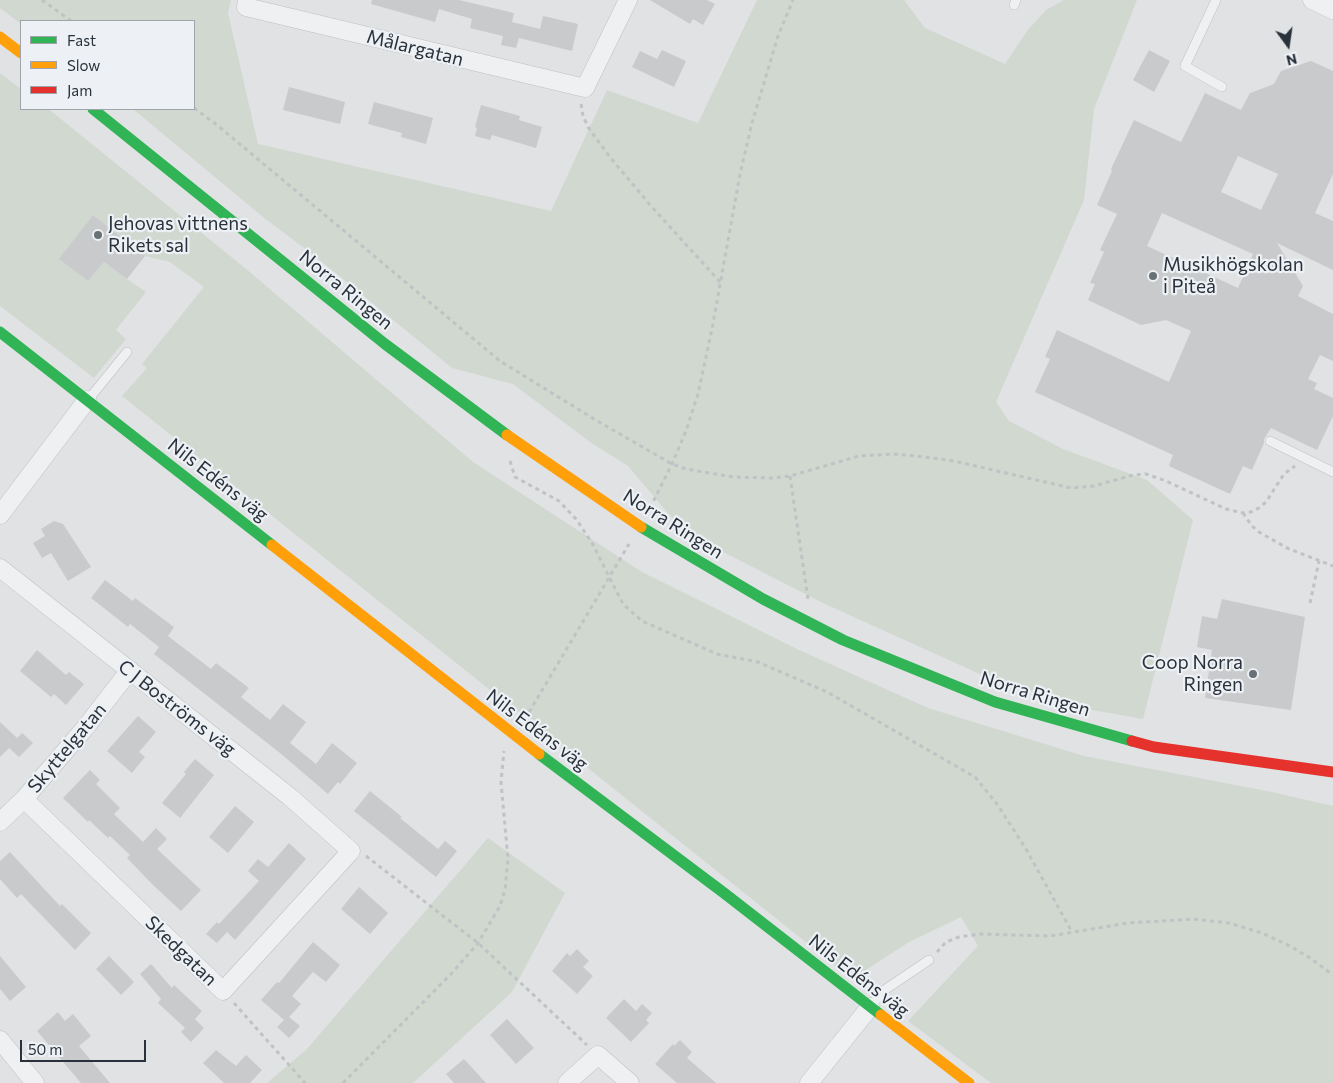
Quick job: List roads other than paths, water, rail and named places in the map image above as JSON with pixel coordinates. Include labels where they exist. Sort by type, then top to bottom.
[{"type":"main road","points":[[0,37],[20,52]]},
{"type":"main road","name":"Norra Ringen","points":[[94,110],[385,344],[507,435],[651,533],[763,599],[842,640],[1004,705],[1154,747],[1333,772]]},
{"type":"main road","name":"Nils Edéns väg","points":[[0,332],[514,735],[969,1083]]},
{"type":"street","name":"Målargatan","points":[[246,3],[585,88],[628,0]]},
{"type":"street","points":[[1312,0],[1333,10]]},
{"type":"street","points":[[0,515],[87,400]]},
{"type":"street","name":"C J Boströms väg","points":[[0,568],[290,797],[351,851]]},
{"type":"street","name":"Skyttelgatan","points":[[0,822],[24,799],[85,728],[130,670]]},
{"type":"street","name":"Skedgatan","points":[[24,799],[224,992],[351,851]]},
{"type":"street","points":[[809,1083],[870,1007]]},
{"type":"street","points":[[0,1040],[35,1083]]},
{"type":"street","points":[[567,1083],[598,1055],[630,1083]]},
{"type":"lane","points":[[1216,0],[1185,66],[1222,87]]},
{"type":"lane","points":[[87,400],[127,352]]},
{"type":"lane","points":[[1270,441],[1333,472]]},
{"type":"lane","points":[[870,1007],[883,991],[929,960]]},
{"type":"place","name":"Jehovas vittnens Rikets sal","points":[[98,235]]},
{"type":"place","name":"Musikhögskolan i Piteå","points":[[1153,276]]},
{"type":"place","name":"Coop Norra Ringen","points":[[1253,674]]}]
